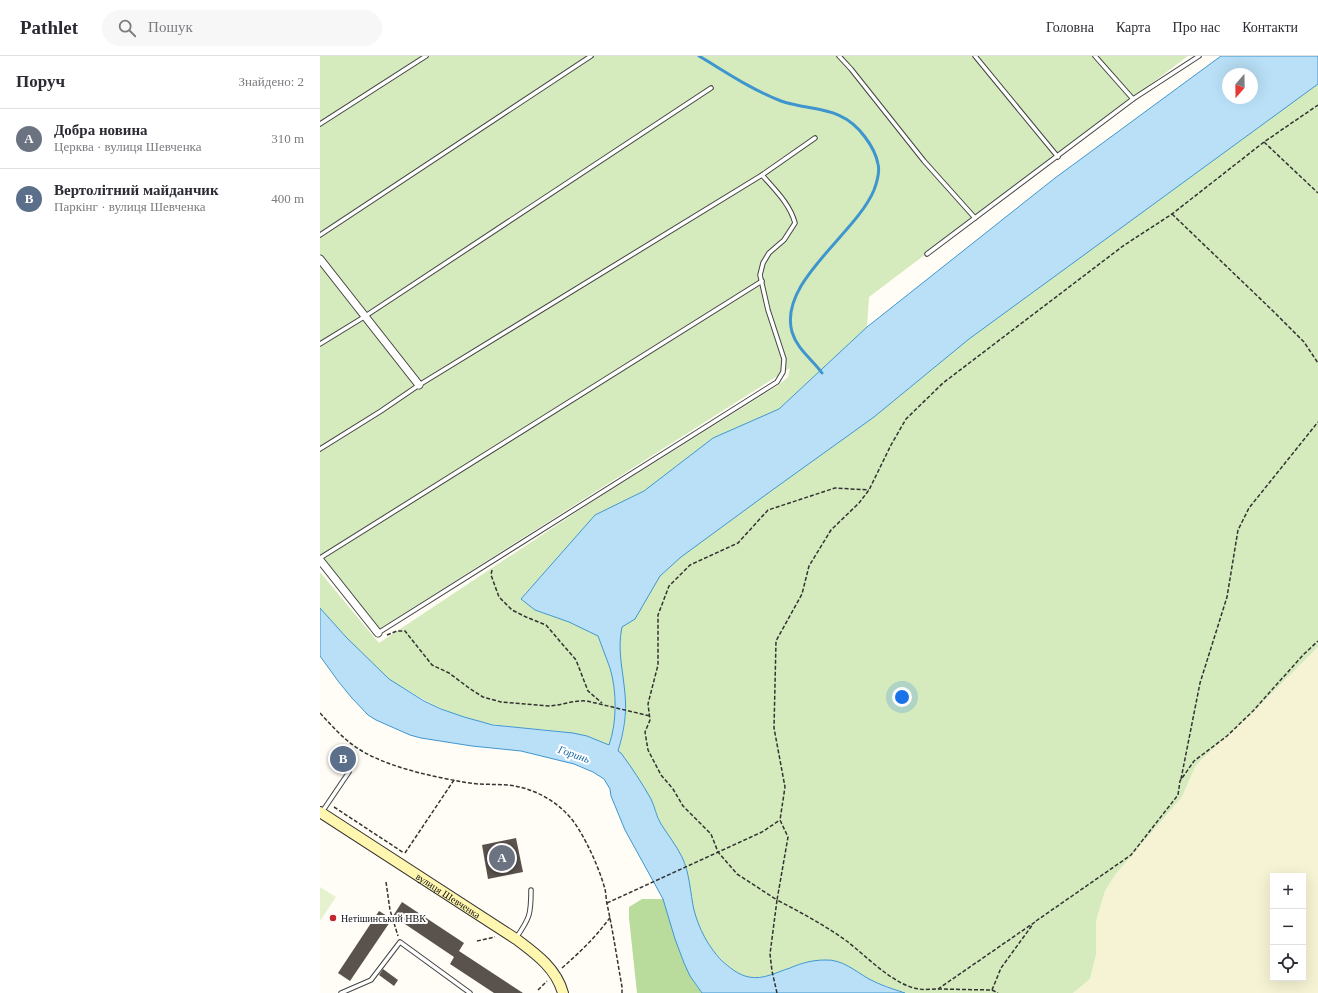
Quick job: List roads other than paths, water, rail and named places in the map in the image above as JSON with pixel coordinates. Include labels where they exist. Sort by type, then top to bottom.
[{"type":"street","points":[[320,259],[419,384]]},
{"type":"street","points":[[320,559],[378,634]]},
{"type":"street","name":"вулиця Шевченка","points":[[321,813],[511,936],[540,957],[554,975],[563,993]]},
{"type":"lane","points":[[320,124],[426,56]]},
{"type":"lane","points":[[320,235],[591,56]]},
{"type":"lane","points":[[839,56],[924,161],[975,218]]},
{"type":"lane","points":[[975,56],[1058,157]]},
{"type":"lane","points":[[1095,56],[1133,100]]},
{"type":"lane","points":[[928,254],[1133,100],[1199,56]]},
{"type":"lane","points":[[320,344],[711,88]]},
{"type":"lane","points":[[320,449],[381,411],[419,384],[762,175],[815,138]]},
{"type":"lane","points":[[378,634],[777,382],[783,372],[784,359],[768,310],[760,275],[763,263],[769,253],[784,240],[795,223],[793,214],[785,202],[762,175]]},
{"type":"lane","points":[[320,559],[762,281]]},
{"type":"lane","points":[[321,813],[349,772]]},
{"type":"lane","points":[[511,936],[527,923],[531,910],[531,890]]},
{"type":"lane","points":[[341,993],[371,980],[400,942],[470,993]]},
{"type":"water","name":"Горинь","points":[[1221,56],[1318,56],[1318,84],[969,339],[874,417],[681,557],[660,576],[635,619],[622,627],[620,652],[626,708],[622,737],[618,751],[621,753],[644,787],[652,802],[659,821],[675,844],[685,863],[696,917],[704,937],[716,955],[737,973],[754,978],[770,975],[807,962],[821,960],[837,961],[869,979],[905,993],[702,993],[690,976],[684,963],[663,899],[625,830],[611,796],[610,789],[604,779],[593,772],[574,764],[521,751],[472,746],[421,738],[410,735],[376,720],[368,715],[351,697],[320,656],[320,608],[346,637],[389,679],[424,701],[464,717],[493,725],[573,733],[587,736],[609,745],[615,717],[614,687],[610,668],[598,636],[569,622],[535,610],[521,599],[595,515],[644,491],[713,438],[779,409],[867,327],[1055,178]]},
{"type":"waterway","points":[[699,56],[770,97],[793,104],[827,111],[847,119],[865,137],[876,156],[879,170],[877,180],[874,190],[865,207],[807,277],[796,295],[791,313],[792,332],[797,344],[822,373]]},
{"type":"place","name":"Вертолітний майданчик","points":[[343,759]]},
{"type":"place","name":"Добра новина","points":[[502,858]]},
{"type":"place","name":"Нетішинський НВК","points":[[333,918]]}]
